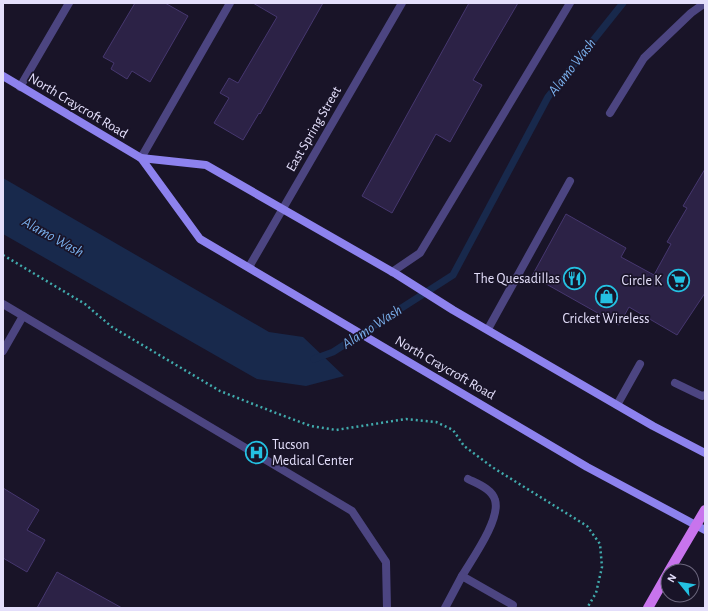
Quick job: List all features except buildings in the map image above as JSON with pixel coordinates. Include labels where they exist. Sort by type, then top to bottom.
[{"type":"main road","name":"North Craycroft Road","points":[[3,76],[141,158],[200,239],[587,467],[701,527]]},
{"type":"main road","name":"North Craycroft Road","points":[[141,158],[206,165],[283,208],[394,273],[453,310],[617,405],[705,453]]},
{"type":"main road","points":[[675,563],[701,527],[705,510]]},
{"type":"main road","points":[[648,608],[660,587]]},
{"type":"street","points":[[20,87],[69,3]]},
{"type":"street","points":[[141,158],[230,3]]},
{"type":"street","name":"East Spring Street","points":[[249,267],[402,3]]},
{"type":"street","points":[[394,273],[420,253],[570,3]]},
{"type":"street","points":[[610,113],[644,58],[691,13],[705,3]]},
{"type":"street","points":[[488,329],[570,181]]},
{"type":"street","points":[[3,304],[352,511],[386,562],[387,608]]},
{"type":"street","points":[[3,351],[23,316]]},
{"type":"street","points":[[617,405],[640,364]]},
{"type":"street","points":[[675,383],[702,396],[705,395]]},
{"type":"street","points":[[445,608],[494,518],[495,500],[486,488],[468,479]]},
{"type":"street","points":[[462,576],[513,605],[512,608]]},
{"type":"path","points":[[3,254],[85,304],[112,327],[220,391],[276,413],[311,426],[336,430],[406,419],[436,422],[452,430],[464,446],[492,468],[587,526],[600,544],[602,567],[596,594],[587,608]]},
{"type":"water","name":"Alamo Wash","points":[[3,178],[269,332],[303,337],[344,376],[306,386],[257,379],[3,234]]},
{"type":"waterway","name":"Alamo Wash","points":[[314,359],[333,352],[453,275],[548,97],[623,3]]},
{"type":"place","name":"The Quesadillas","points":[[575,279]]},
{"type":"place","name":"Circle K","points":[[678,281]]},
{"type":"place","name":"Cricket Wireless","points":[[606,297]]},
{"type":"place","name":"Tucson Medical Center","points":[[256,453]]}]
